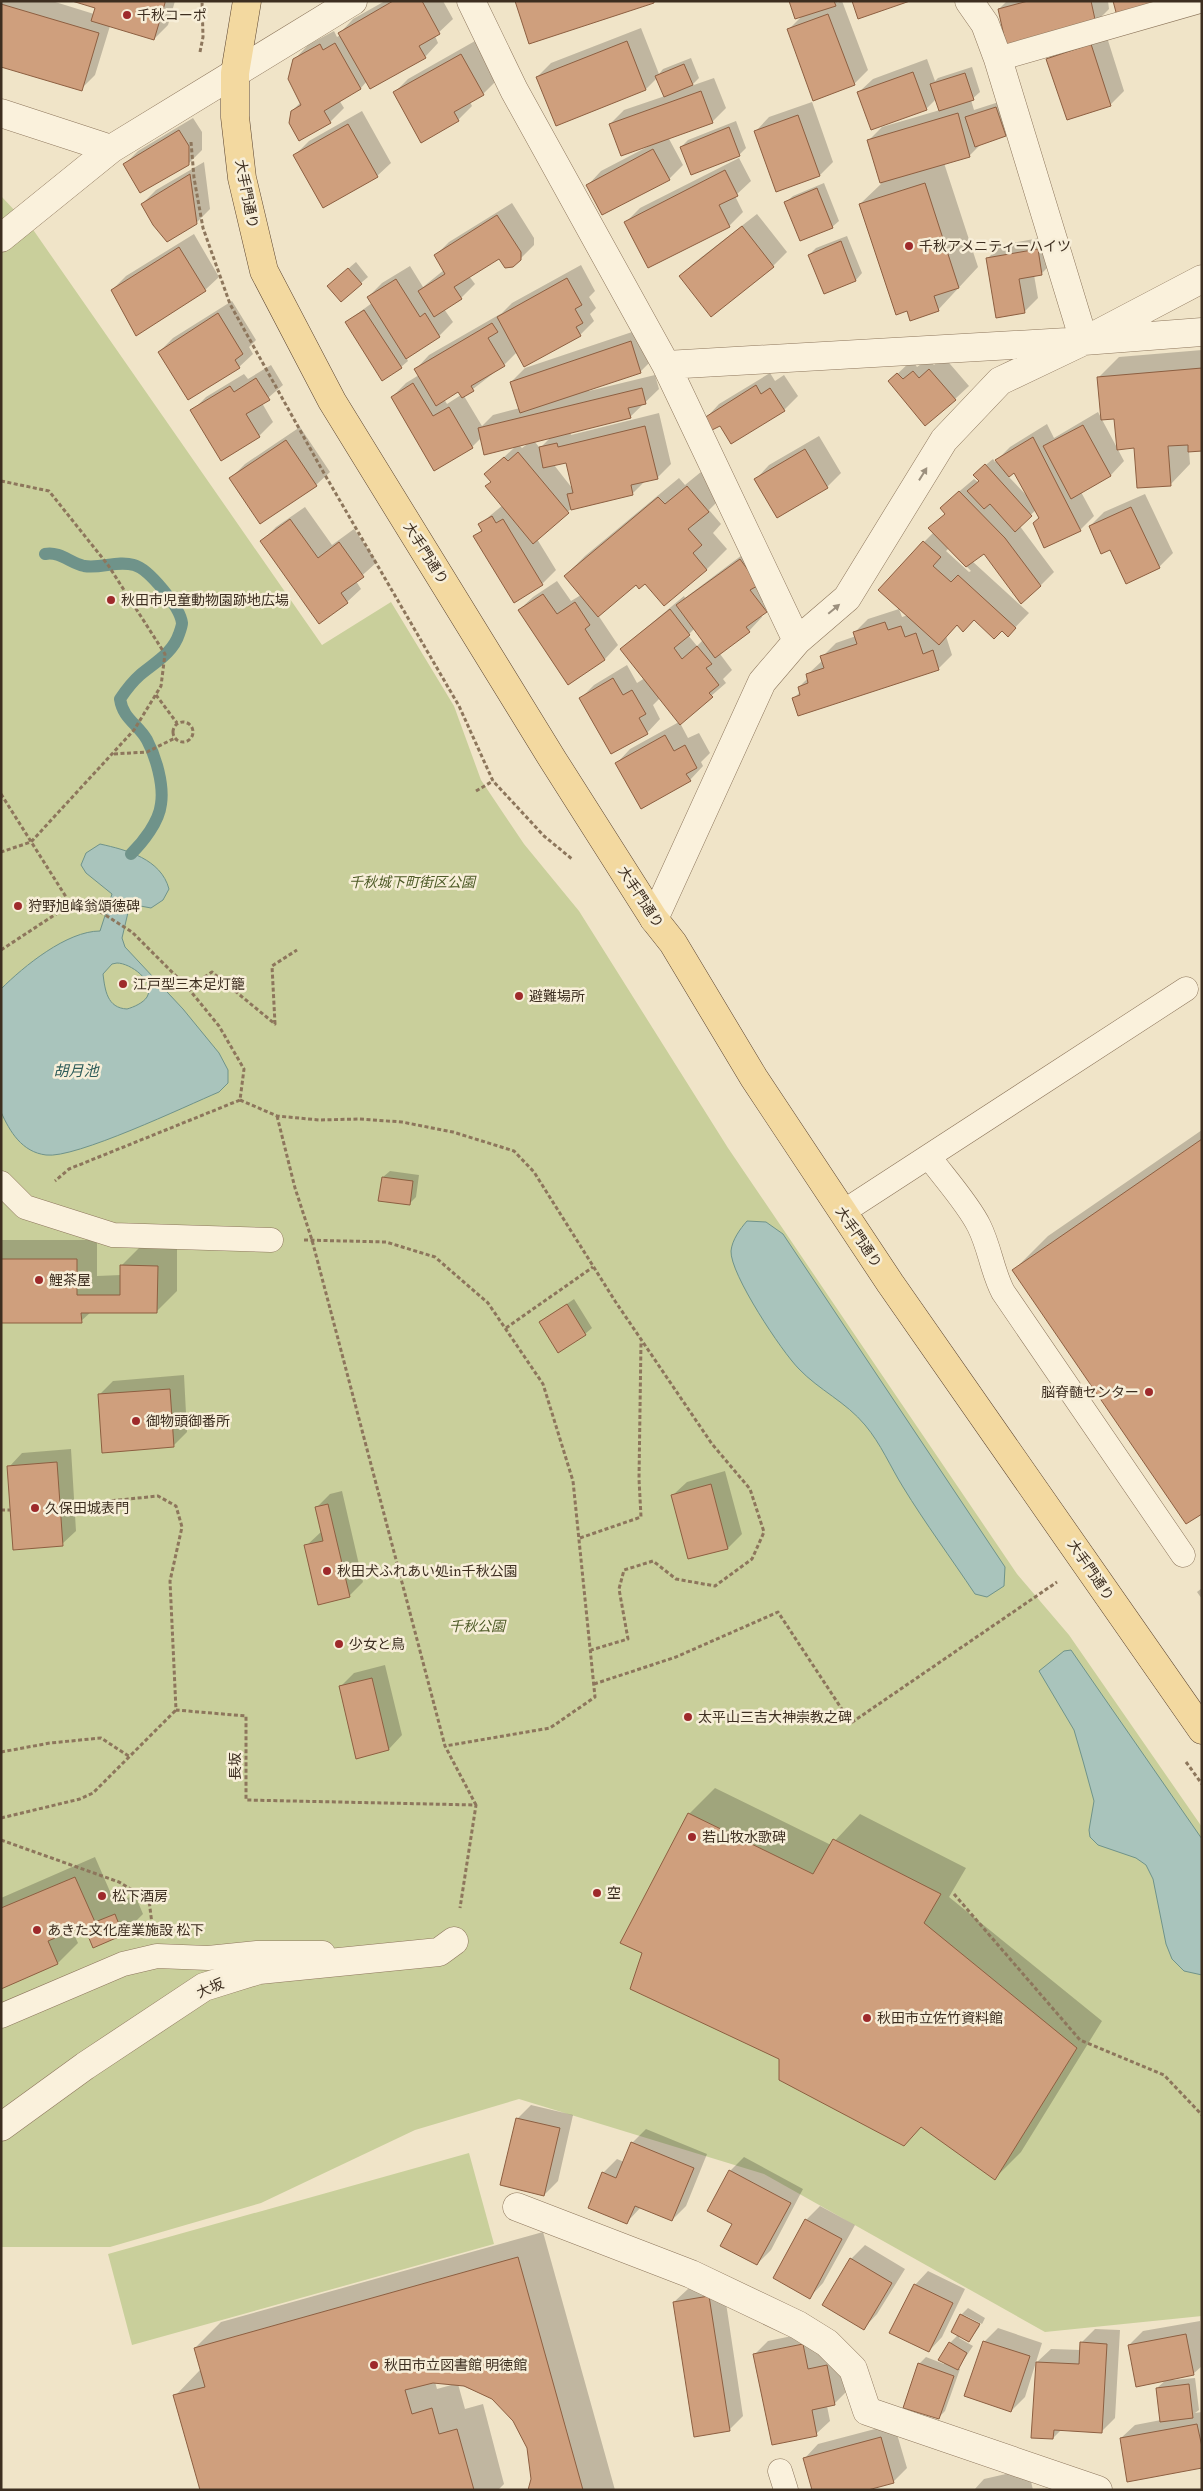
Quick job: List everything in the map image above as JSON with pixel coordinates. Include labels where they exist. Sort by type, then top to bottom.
[{"type":"main road","name":"大手門通り","points":[[247,1],[235,73],[235,117],[242,178],[264,271],[332,401],[553,760],[672,943],[754,1078],[843,1212],[1202,1730]]},
{"type":"street","points":[[1,238],[112,149],[353,1]]},
{"type":"street","points":[[471,1],[514,90],[666,364],[797,641]]},
{"type":"street","points":[[969,1],[985,24],[998,59],[1084,341]]},
{"type":"street","points":[[1,113],[112,149]]},
{"type":"street","points":[[654,918],[762,682],[797,641],[847,598],[944,440],[1000,381],[1084,341],[1202,279]]},
{"type":"street","points":[[666,364],[1084,341],[1202,332]]},
{"type":"street","name":"大坂","points":[[1,2127],[85,2066],[204,1987],[259,1970],[439,1952],[454,1941]]},
{"type":"street","points":[[517,2207],[691,2274],[798,2325],[826,2343],[852,2369],[868,2411],[1098,2490]]},
{"type":"lane","points":[[998,59],[1200,1]]},
{"type":"lane","points":[[843,1212],[1186,989]]},
{"type":"lane","points":[[929,1157],[979,1225],[989,1251],[994,1276],[1003,1292],[1183,1555]]},
{"type":"lane","points":[[1,1183],[25,1207],[113,1235],[271,1240]]},
{"type":"lane","points":[[1,2016],[123,1964],[157,1956],[208,1958],[256,1953],[412,1954]]},
{"type":"path","points":[[1,481],[49,491],[108,565],[165,654],[161,686],[134,730],[114,754],[31,842],[1,852]]},
{"type":"path","points":[[156,695],[177,723]]},
{"type":"path","points":[[187,722],[192,727],[194,734],[190,739],[184,742],[175,738],[173,732],[177,723],[187,722]]},
{"type":"path","points":[[114,754],[155,750],[175,738]]},
{"type":"path","points":[[476,791],[493,781]]},
{"type":"path","points":[[1,794],[73,908]]},
{"type":"path","points":[[1,950],[59,912],[73,908],[99,911],[132,932],[188,988],[219,1026],[244,1068],[240,1100]]},
{"type":"path","points":[[188,988],[212,972],[275,1024],[272,966],[297,950]]},
{"type":"path","points":[[25,1207],[69,1169],[240,1100],[277,1116],[320,1120],[359,1119],[402,1122],[453,1132],[514,1151],[534,1172],[592,1267],[712,1444],[750,1489],[764,1532],[752,1559],[715,1586],[676,1579],[653,1561],[624,1570],[619,1589],[628,1638],[592,1650]]},
{"type":"path","points":[[277,1116],[295,1188],[312,1240],[445,1746],[476,1805],[454,1941]]},
{"type":"path","points":[[312,1240],[386,1242],[435,1257],[488,1303],[543,1384],[573,1481],[592,1650],[595,1697],[550,1728],[445,1746]]},
{"type":"path","points":[[506,1328],[592,1267]]},
{"type":"path","points":[[580,1538],[641,1517],[638,1480],[641,1340]]},
{"type":"path","points":[[1,1818],[80,1799],[93,1793],[176,1710],[170,1581],[182,1527],[176,1506],[158,1496],[60,1506]]},
{"type":"path","points":[[1,1510],[10,1510]]},
{"type":"path","points":[[594,1684],[676,1657],[778,1612],[851,1723],[1057,1582]]},
{"type":"path","name":"長坂","points":[[176,1710],[246,1716],[246,1800],[476,1805]]},
{"type":"path","points":[[1,1752],[50,1743],[101,1738],[130,1757]]},
{"type":"path","points":[[1,1840],[119,1882],[149,1900],[157,1956]]},
{"type":"path","points":[[954,1894],[1080,2040],[1164,2075],[1202,2115]]},
{"type":"green space","name":"千秋公園","points":[[1,196],[34,231],[322,645],[391,602],[454,706],[481,780],[524,844],[579,911],[728,1148],[1017,1574],[1069,1635],[1202,1827],[1202,2316],[1045,2332],[764,2174],[519,2099],[415,2130],[261,2203],[110,2247],[1,2247]]},
{"type":"green space","points":[[469,2153],[494,2244],[132,2345],[108,2254]]},
{"type":"water","name":"胡月池","points":[[100,844],[121,849],[151,863],[165,879],[169,889],[163,900],[151,908],[130,904],[122,938],[125,947],[183,1009],[219,1053],[228,1070],[228,1083],[219,1092],[105,1141],[60,1154],[46,1155],[30,1150],[18,1140],[8,1127],[1,1112],[1,989],[22,970],[60,943],[87,933],[100,931],[112,894],[86,873],[81,865],[86,853]],"holes":[[[112,964],[122,964],[140,974],[145,979],[149,991],[143,1001],[127,1009],[120,1008],[111,1002],[106,992],[103,974]]]},
{"type":"water","points":[[747,1221],[766,1222],[783,1234],[1005,1567],[1004,1586],[987,1597],[975,1594],[911,1500],[871,1432],[858,1417],[799,1369],[781,1347],[758,1312],[733,1262],[731,1251],[733,1243]]},
{"type":"water","points":[[1071,1650],[1202,1839],[1202,1975],[1184,1971],[1172,1959],[1166,1944],[1153,1879],[1146,1865],[1136,1858],[1098,1845],[1090,1837],[1089,1830],[1094,1801],[1074,1730],[1039,1671],[1064,1651]]},
{"type":"building","name":"千秋コーポ","points":[[72,1],[165,1],[165,3],[154,40],[91,21],[95,8]]},
{"type":"building","points":[[393,1],[422,1],[440,34],[419,46],[426,58],[370,89],[338,33]]},
{"type":"building","points":[[515,1],[654,1],[654,3],[529,44]]},
{"type":"building","points":[[789,1],[834,1],[836,6],[795,19]]},
{"type":"building","points":[[852,1],[910,1],[858,19]]},
{"type":"building","points":[[1028,1],[1091,1],[1096,24],[1006,45],[998,9]]},
{"type":"building","points":[[1113,1],[1178,1],[1117,16]]},
{"type":"building","points":[[1,4],[99,33],[82,91],[1,67]]},
{"type":"building","points":[[828,14],[855,85],[813,101],[787,29]]},
{"type":"building","points":[[627,41],[646,90],[556,126],[536,77]]},
{"type":"building","points":[[335,43],[361,89],[324,111],[331,123],[299,141],[289,123],[291,111],[301,105],[288,79],[293,59],[320,44],[323,50]]},
{"type":"building","points":[[1091,44],[1111,106],[1067,120],[1046,59]]},
{"type":"building","points":[[461,54],[484,95],[454,112],[459,121],[421,143],[393,92]]},
{"type":"building","points":[[684,64],[693,85],[664,97],[655,76]]},
{"type":"building","points":[[913,72],[927,110],[871,130],[857,92]]},
{"type":"building","points":[[965,73],[974,100],[939,111],[930,84]]},
{"type":"building","points":[[701,91],[713,123],[621,156],[609,124]]},
{"type":"building","points":[[996,107],[1006,136],[975,147],[965,117]]},
{"type":"building","points":[[958,113],[970,157],[880,183],[867,140]]},
{"type":"building","points":[[798,115],[820,176],[776,192],[754,131]]},
{"type":"building","points":[[348,124],[378,177],[323,208],[293,155]]},
{"type":"building","points":[[729,127],[740,156],[691,175],[680,147]]},
{"type":"building","points":[[179,130],[189,146],[189,165],[140,193],[123,164]]},
{"type":"building","points":[[653,149],[670,180],[602,215],[586,185]]},
{"type":"building","points":[[725,170],[738,196],[719,205],[730,227],[648,268],[624,222]]},
{"type":"building","points":[[190,174],[197,224],[167,242],[153,225],[141,204]]},
{"type":"building","name":"千秋アメニティーハイツ","points":[[925,183],[959,288],[934,296],[939,311],[910,321],[907,311],[896,315],[859,204]]},
{"type":"building","points":[[817,188],[833,228],[800,241],[784,202]]},
{"type":"building","points":[[497,215],[521,252],[521,260],[513,267],[505,268],[499,259],[454,287],[462,299],[434,317],[418,291],[445,274],[434,255]]},
{"type":"building","points":[[742,226],[774,267],[711,317],[679,276]]},
{"type":"building","points":[[841,241],[856,281],[824,294],[808,255]]},
{"type":"building","points":[[179,247],[206,291],[136,336],[111,290]]},
{"type":"building","points":[[1038,249],[1042,275],[1019,279],[1025,313],[996,318],[986,258]]},
{"type":"building","points":[[348,268],[362,284],[341,302],[327,286]]},
{"type":"building","points":[[567,278],[582,305],[575,309],[583,323],[576,327],[581,336],[524,367],[497,317]]},
{"type":"building","points":[[396,279],[420,317],[425,313],[440,337],[406,359],[367,297]]},
{"type":"building","points":[[364,310],[402,368],[382,381],[345,322]]},
{"type":"building","points":[[218,313],[243,354],[235,360],[240,368],[188,400],[158,352]]},
{"type":"building","points":[[492,323],[498,332],[488,338],[505,366],[471,386],[474,391],[462,398],[458,392],[436,406],[414,369]]},
{"type":"building","points":[[631,341],[641,373],[520,413],[510,382]]},
{"type":"building","points":[[1202,368],[1202,451],[1188,452],[1188,445],[1168,446],[1171,486],[1137,488],[1134,448],[1117,450],[1114,419],[1101,420],[1097,377]]},
{"type":"building","points":[[929,369],[956,400],[925,426],[888,381],[897,373],[903,379],[913,371],[919,378]]},
{"type":"building","points":[[256,378],[270,400],[246,414],[260,437],[221,461],[190,410],[230,386],[234,392]]},
{"type":"building","points":[[413,383],[433,416],[449,407],[473,448],[434,471],[391,397]]},
{"type":"building","points":[[756,385],[761,394],[770,388],[785,411],[731,444],[720,426],[712,430],[704,418]]},
{"type":"building","points":[[642,388],[646,404],[628,408],[631,418],[484,455],[478,428]]},
{"type":"building","points":[[1083,425],[1111,476],[1071,499],[1043,446]]},
{"type":"building","points":[[645,426],[658,479],[631,485],[633,495],[571,510],[567,494],[573,493],[566,463],[543,468],[539,447],[557,443],[558,447]]},
{"type":"building","points":[[1033,437],[1081,531],[1044,548],[1033,523],[1039,518],[1014,473],[1009,477],[995,460]]},
{"type":"building","points":[[286,440],[317,486],[260,524],[229,478]]},
{"type":"building","points":[[805,449],[828,488],[777,518],[754,479]]},
{"type":"building","points":[[518,452],[569,513],[533,544],[485,486],[491,482],[484,474],[504,457],[508,461]]},
{"type":"building","points":[[985,464],[1032,516],[1015,532],[990,504],[984,509],[967,491],[979,481],[973,475]]},
{"type":"building","points":[[687,486],[709,512],[688,529],[702,545],[693,553],[707,570],[664,606],[645,584],[639,589],[636,585],[598,617],[564,576],[658,497],[665,504]]},
{"type":"building","points":[[959,491],[1005,538],[1041,586],[1021,604],[984,554],[966,567],[928,528],[945,514],[940,508]]},
{"type":"building","points":[[1131,507],[1160,568],[1126,584],[1110,550],[1101,554],[1089,526]]},
{"type":"building","points":[[492,516],[496,523],[503,519],[543,585],[514,603],[473,536],[482,531],[478,524]]},
{"type":"building","points":[[290,519],[318,558],[339,542],[364,577],[341,593],[348,603],[319,624],[260,541]]},
{"type":"building","points":[[923,541],[941,557],[933,566],[951,582],[958,575],[1016,628],[1008,637],[1002,631],[994,639],[974,620],[963,632],[957,625],[939,645],[878,590]]},
{"type":"building","points":[[740,559],[759,585],[750,590],[767,612],[746,627],[750,632],[715,658],[676,605]]},
{"type":"building","points":[[543,594],[557,614],[575,602],[590,625],[585,629],[605,660],[568,685],[518,610]]},
{"type":"building","points":[[670,609],[690,635],[674,648],[682,659],[697,646],[712,664],[706,668],[719,685],[709,693],[713,697],[680,725],[620,649]]},
{"type":"building","points":[[885,622],[888,630],[901,626],[905,637],[916,633],[923,654],[933,650],[939,670],[798,716],[792,698],[800,695],[798,687],[808,683],[806,674],[824,668],[820,656],[857,644],[853,632]]},
{"type":"building","points":[[613,678],[623,695],[632,690],[646,714],[639,718],[648,734],[611,754],[579,698]]},
{"type":"building","points":[[665,735],[674,751],[685,745],[697,768],[686,774],[691,781],[641,809],[615,763]]},
{"type":"building","name":"脳脊髄センター","points":[[1202,1139],[1202,1514],[1186,1524],[1012,1270]]},
{"type":"building","points":[[382,1177],[413,1181],[410,1205],[378,1201]]},
{"type":"building","name":"鯉茶屋","points":[[1,1259],[77,1259],[77,1295],[120,1295],[120,1265],[158,1266],[157,1313],[81,1313],[82,1323],[1,1323]]},
{"type":"building","points":[[567,1304],[586,1335],[558,1353],[539,1322]]},
{"type":"building","name":"御物頭御番所","points":[[170,1389],[174,1447],[102,1453],[98,1394]]},
{"type":"building","name":"久保田城表門","points":[[57,1462],[63,1546],[13,1550],[7,1466]]},
{"type":"building","points":[[711,1484],[728,1549],[688,1559],[671,1495]]},
{"type":"building","name":"秋田犬ふれあい処in千秋公園","points":[[328,1504],[350,1597],[318,1605],[304,1545],[323,1541],[315,1507]]},
{"type":"building","points":[[372,1678],[389,1750],[356,1759],[339,1686]]},
{"type":"building","name":"秋田市立佐竹資料館","points":[[688,1813],[813,1874],[833,1839],[941,1894],[924,1923],[1077,2048],[995,2180],[921,2127],[904,2146],[779,2080],[779,2059],[630,1989],[642,1953],[620,1943]]},
{"type":"building","name":"あきた文化産業施設 松下","points":[[75,1877],[95,1922],[115,1914],[123,1935],[93,1948],[84,1926],[48,1941],[58,1964],[1,1989],[1,1908]]},
{"type":"building","points":[[516,2118],[560,2128],[544,2196],[500,2185]]},
{"type":"building","points":[[631,2142],[694,2168],[672,2221],[635,2206],[627,2224],[588,2208],[602,2172],[616,2178]]},
{"type":"building","points":[[729,2170],[791,2203],[757,2265],[720,2246],[732,2224],[707,2211]]},
{"type":"building","points":[[805,2219],[842,2239],[810,2299],[773,2278]]},
{"type":"building","name":"秋田市立図書館 明徳館","points":[[518,2257],[583,2490],[528,2490],[531,2479],[527,2448],[513,2421],[492,2399],[464,2386],[433,2383],[405,2390],[412,2414],[432,2408],[439,2434],[457,2429],[474,2490],[200,2490],[173,2395],[205,2387],[194,2348]]},
{"type":"building","points":[[850,2258],[892,2283],[864,2330],[822,2305]]},
{"type":"building","points":[[914,2284],[953,2303],[929,2352],[889,2333]]},
{"type":"building","points":[[709,2296],[730,2431],[694,2437],[673,2302]]},
{"type":"building","points":[[960,2314],[980,2324],[969,2342],[951,2332]]},
{"type":"building","points":[[1186,2334],[1194,2375],[1136,2387],[1128,2345]]},
{"type":"building","points":[[983,2341],[1030,2356],[1011,2412],[964,2396]]},
{"type":"building","points":[[949,2342],[967,2353],[958,2370],[938,2360]]},
{"type":"building","points":[[1080,2342],[1107,2344],[1102,2433],[1054,2430],[1053,2439],[1031,2438],[1036,2362],[1079,2364]]},
{"type":"building","points":[[803,2344],[808,2369],[827,2365],[835,2405],[812,2410],[817,2436],[772,2445],[753,2354]]},
{"type":"building","points":[[918,2363],[954,2376],[939,2419],[903,2408]]},
{"type":"building","points":[[1189,2384],[1193,2418],[1160,2422],[1156,2388]]},
{"type":"building","points":[[1197,2424],[1202,2447],[1202,2468],[1127,2482],[1120,2438]]},
{"type":"building","points":[[881,2437],[894,2483],[868,2490],[812,2490],[803,2458]]},
{"type":"waterway","points":[[45,554],[55,554],[90,567],[121,563],[134,565],[155,581],[170,599],[180,616],[181,627],[172,647],[137,678],[120,699],[127,717],[147,740],[156,763],[162,796],[160,811],[154,825],[131,854]]},
{"type":"place","name":"千秋コーポ","points":[[127,15]]},
{"type":"place","name":"千秋アメニティーハイツ","points":[[909,246]]},
{"type":"place","name":"秋田市児童動物園跡地広場","points":[[111,600]]},
{"type":"place","name":"狩野旭峰翁頌徳碑","points":[[18,906]]},
{"type":"place","name":"江戸型三本足灯籠","points":[[123,984]]},
{"type":"place","name":"避難場所","points":[[519,996]]},
{"type":"place","name":"鯉茶屋","points":[[39,1280]]},
{"type":"place","name":"脳脊髄センター","points":[[1149,1392]]},
{"type":"place","name":"御物頭御番所","points":[[136,1421]]},
{"type":"place","name":"久保田城表門","points":[[35,1508]]},
{"type":"place","name":"秋田犬ふれあい処in千秋公園","points":[[327,1571]]},
{"type":"place","name":"少女と鳥","points":[[339,1644]]},
{"type":"place","name":"太平山三吉大神崇教之碑","points":[[688,1717]]},
{"type":"place","name":"若山牧水歌碑","points":[[692,1837]]},
{"type":"place","name":"空","points":[[597,1893]]},
{"type":"place","name":"松下酒房","points":[[102,1896]]},
{"type":"place","name":"あきた文化産業施設 松下","points":[[37,1930]]},
{"type":"place","name":"秋田市立佐竹資料館","points":[[867,2018]]},
{"type":"place","name":"秋田市立図書館 明徳館","points":[[374,2365]]},
{"type":"park label","name":"千秋城下町街区公園","points":[[412,882]]}]
